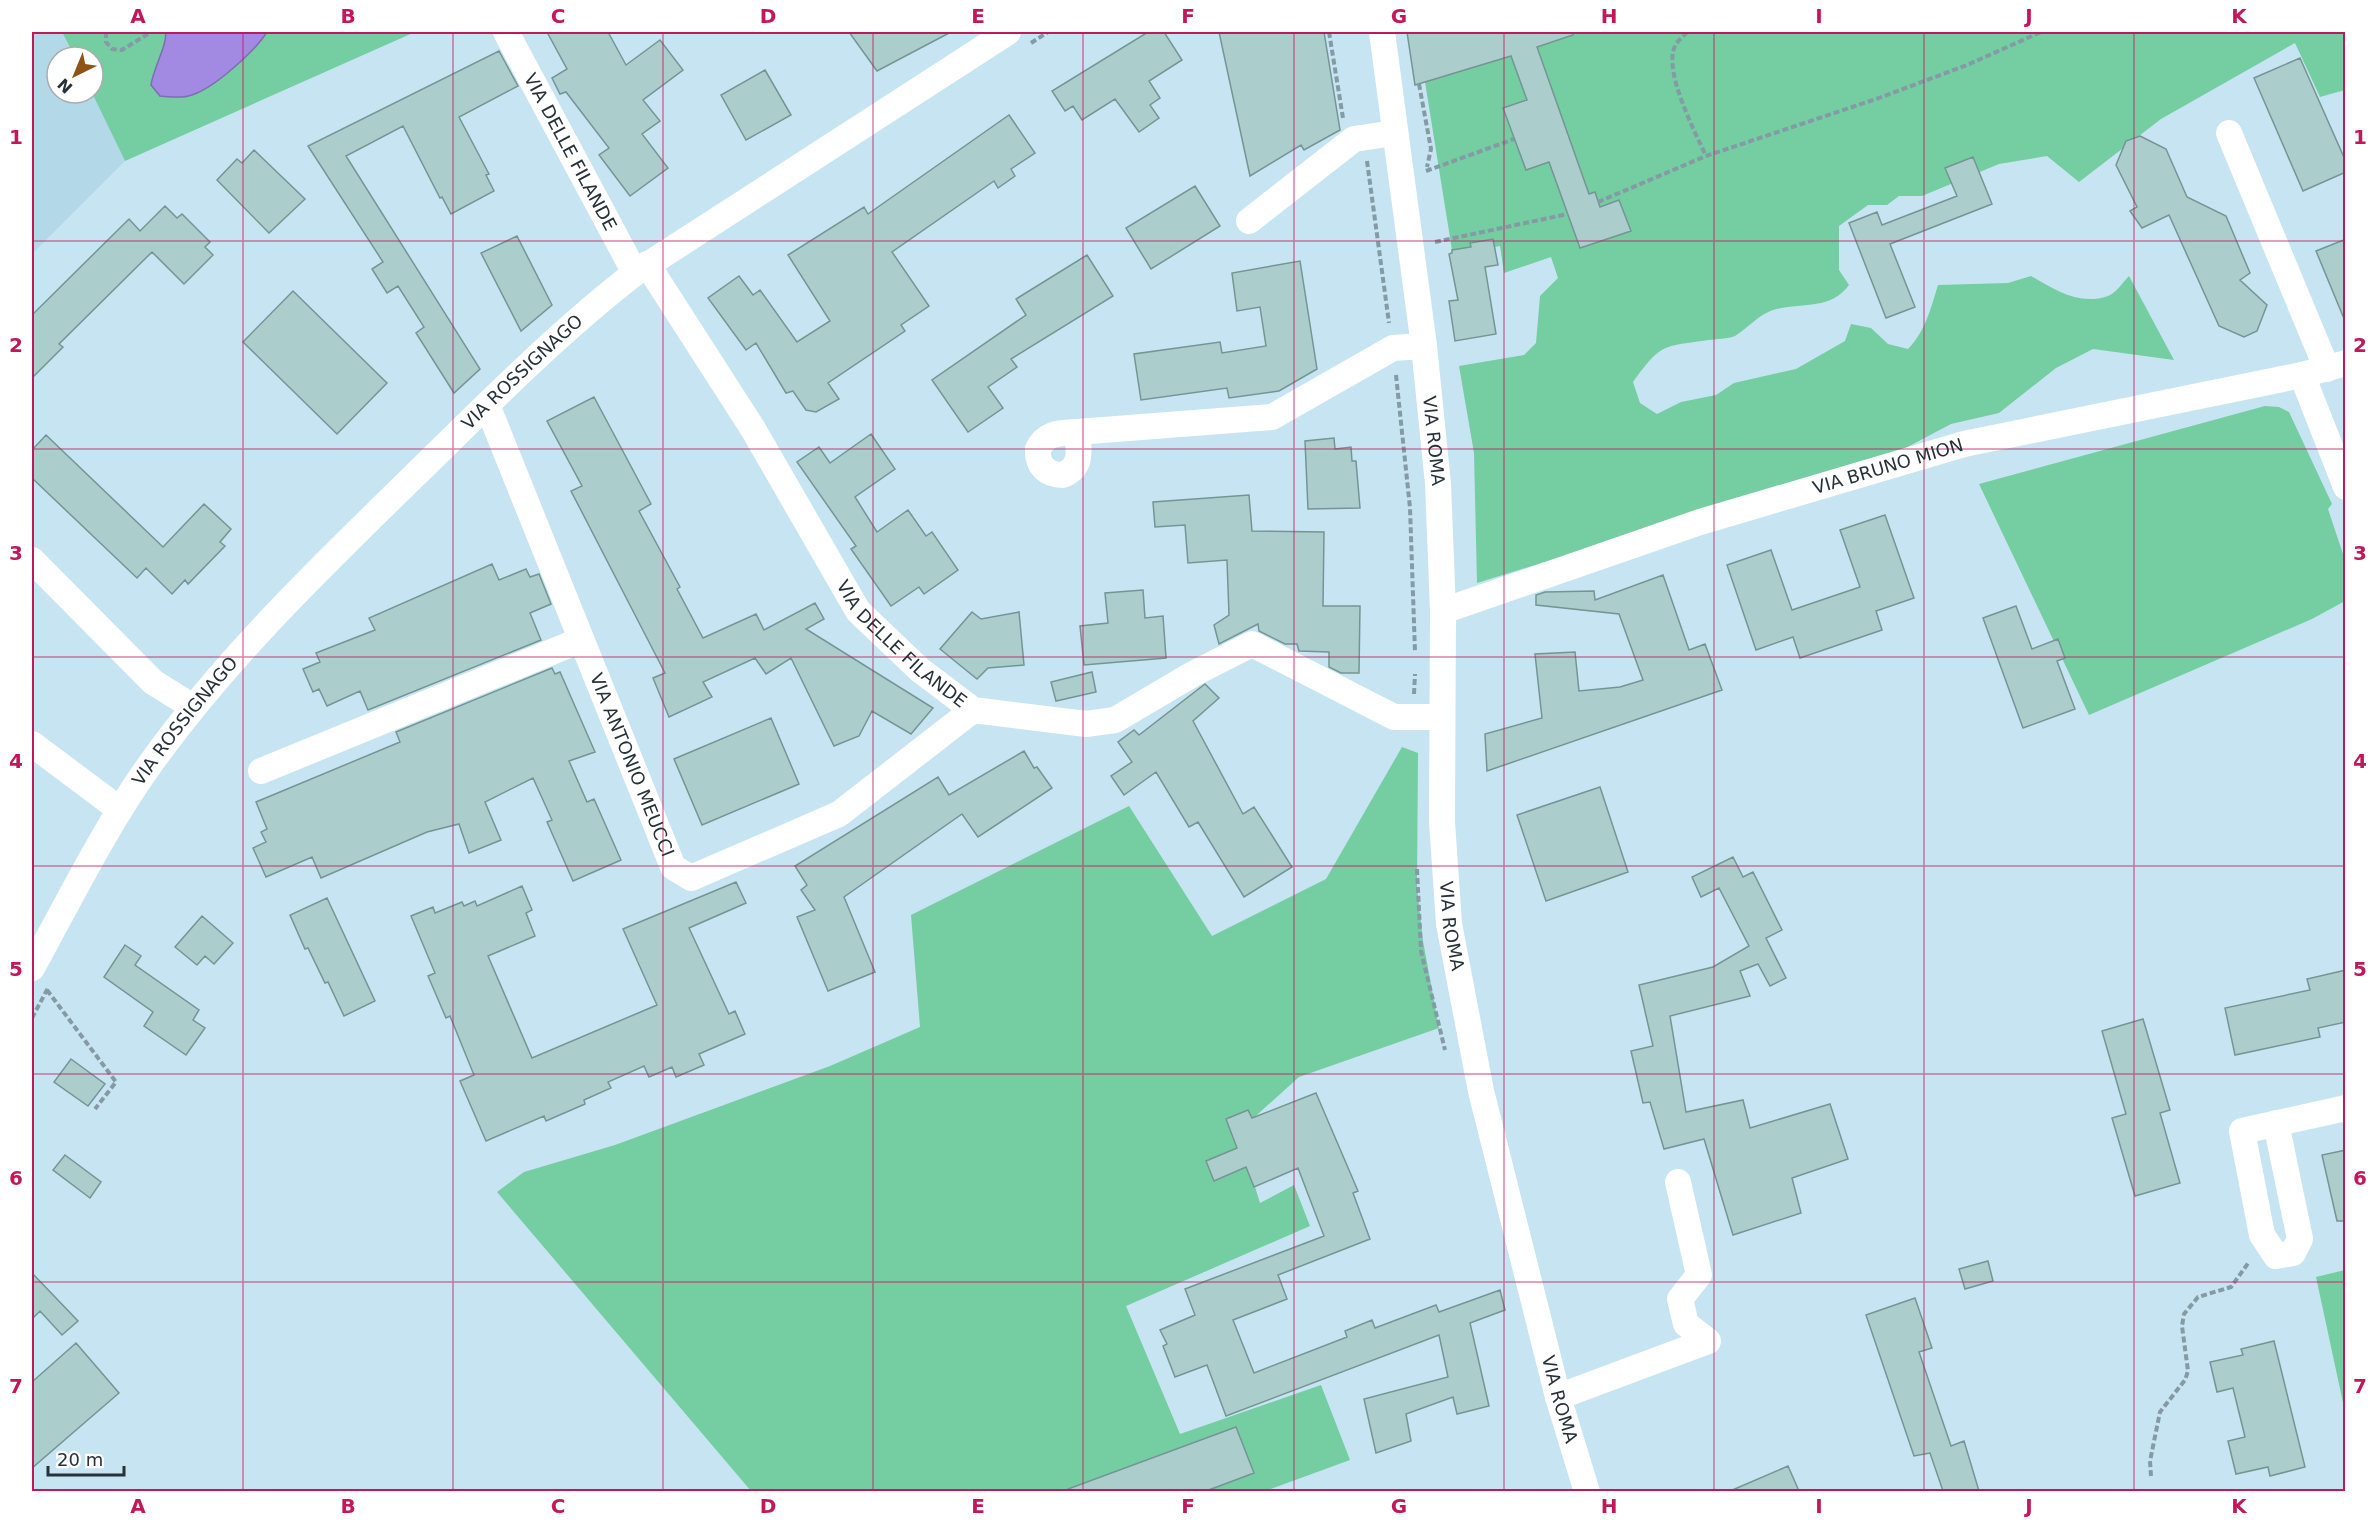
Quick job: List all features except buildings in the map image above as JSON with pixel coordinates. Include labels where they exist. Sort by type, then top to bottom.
[{"type":"street","name":"VIA DELLE FILANDE","points":[[506,32],[641,268],[753,429],[858,611],[920,670],[973,710],[1086,724],[1115,720],[1193,674],[1252,644],[1394,717],[1442,717]]},
{"type":"street","name":"VIA ROSSIGNAGO","points":[[42,974],[119,809],[193,706],[239,651],[487,405],[567,328],[641,268],[1008,32]]},
{"type":"street","name":"VIA ROMA","points":[[1382,32],[1424,346],[1438,484],[1443,611],[1443,831],[1450,936],[1481,1091],[1558,1397],[1587,1491]]},
{"type":"street","points":[[1249,221],[1354,139],[1394,133]]},
{"type":"street","points":[[2229,133],[2336,366]]},
{"type":"street","points":[[1077,432],[1272,417],[1393,348],[1424,346]]},
{"type":"street","name":"VIA BRUNO MION","points":[[1443,611],[1700,522],[1964,444],[2302,375],[2336,366]]},
{"type":"street","points":[[2302,375],[2346,487]]},
{"type":"street","name":"VIA ANTONIO MEUCCI","points":[[487,405],[673,867],[691,878],[839,814],[973,710]]},
{"type":"street","points":[[32,560],[153,682],[193,706]]},
{"type":"street","points":[[261,771],[581,640]]},
{"type":"street","points":[[32,744],[119,809]]},
{"type":"street","points":[[2276,1123],[2300,1239],[2293,1253],[2276,1256],[2262,1235],[2242,1131],[2276,1123],[2346,1108]]},
{"type":"street","points":[[1558,1397],[1708,1341],[1686,1324],[1680,1299],[1699,1275],[1678,1182]]},
{"type":"path","points":[[106,32],[106,42],[112,49],[122,50],[151,32]]},
{"type":"path","points":[[1329,32],[1344,125]]},
{"type":"path","points":[[1687,32],[1674,46],[1673,69],[1686,110],[1706,156]]},
{"type":"path","points":[[1598,202],[1706,156],[1879,98],[1967,65],[2041,32]]},
{"type":"path","points":[[1419,84],[1431,149],[1425,172],[1514,139]]},
{"type":"path","points":[[1370,180],[1393,348],[1410,508],[1414,696]]},
{"type":"path","points":[[1435,242],[1568,214]]},
{"type":"path","points":[[42,974],[47,990],[116,1082],[95,1109]]},
{"type":"path","points":[[32,1018],[47,990]]},
{"type":"path","points":[[2151,1476],[2150,1461],[2160,1412],[2185,1380],[2188,1371],[2182,1326],[2184,1314],[2198,1298],[2231,1287],[2266,1240]]},
{"type":"shaded area","points":[[32,32],[62,32],[69,45],[45,45],[45,105],[98,105],[125,161],[32,254]]},
{"type":"shaded area","points":[[165,32],[267,32],[225,75],[206,89],[179,97],[160,96],[151,85],[165,42]]},
{"type":"green space","points":[[62,32],[415,32],[125,161],[98,105],[105,105],[105,45],[69,45]]},
{"type":"green space","points":[[1536,32],[2345,32],[2345,90],[2320,97],[2295,43],[2161,119],[2079,182],[2047,156],[1999,164],[1922,196],[1899,196],[1887,205],[1868,205],[1839,226],[1839,270],[1849,285],[1841,293],[1824,302],[1773,310],[1732,337],[1671,346],[1657,353],[1633,382],[1640,403],[1657,414],[1681,402],[1716,395],[1734,383],[1796,369],[1845,341],[1851,324],[1871,328],[1888,344],[1908,349],[1923,327],[1938,285],[2008,283],[2031,276],[2068,295],[2097,299],[2111,295],[2129,276],[2174,360],[2093,349],[2056,368],[1999,413],[1951,424],[1898,452],[1477,583],[1474,453],[1459,366],[1524,355],[1536,343],[1540,296],[1558,278],[1551,257],[1504,273],[1500,246],[1495,247],[1493,239],[1470,243],[1471,247],[1452,250],[1425,82],[1511,56],[1527,100],[1503,109],[1526,170],[1549,162],[1580,248],[1631,231],[1619,200],[1600,207],[1589,194],[1537,47],[1541,46]]},
{"type":"green space","points":[[2265,406],[2279,407],[2289,412],[2332,504],[2328,509],[2345,560],[2345,601],[2312,619],[2089,715],[1979,484]]},
{"type":"green space","points":[[1402,747],[1418,753],[1417,887],[1423,941],[1439,1028],[1299,1077],[1238,1132],[1260,1203],[1294,1185],[1310,1226],[1126,1306],[1180,1434],[1321,1385],[1350,1460],[1265,1491],[751,1491],[497,1192],[524,1172],[615,1145],[830,1066],[920,1027],[911,915],[1129,806],[1212,936],[1326,879]]},
{"type":"green space","points":[[2346,1270],[2345,1412],[2316,1277]]}]
